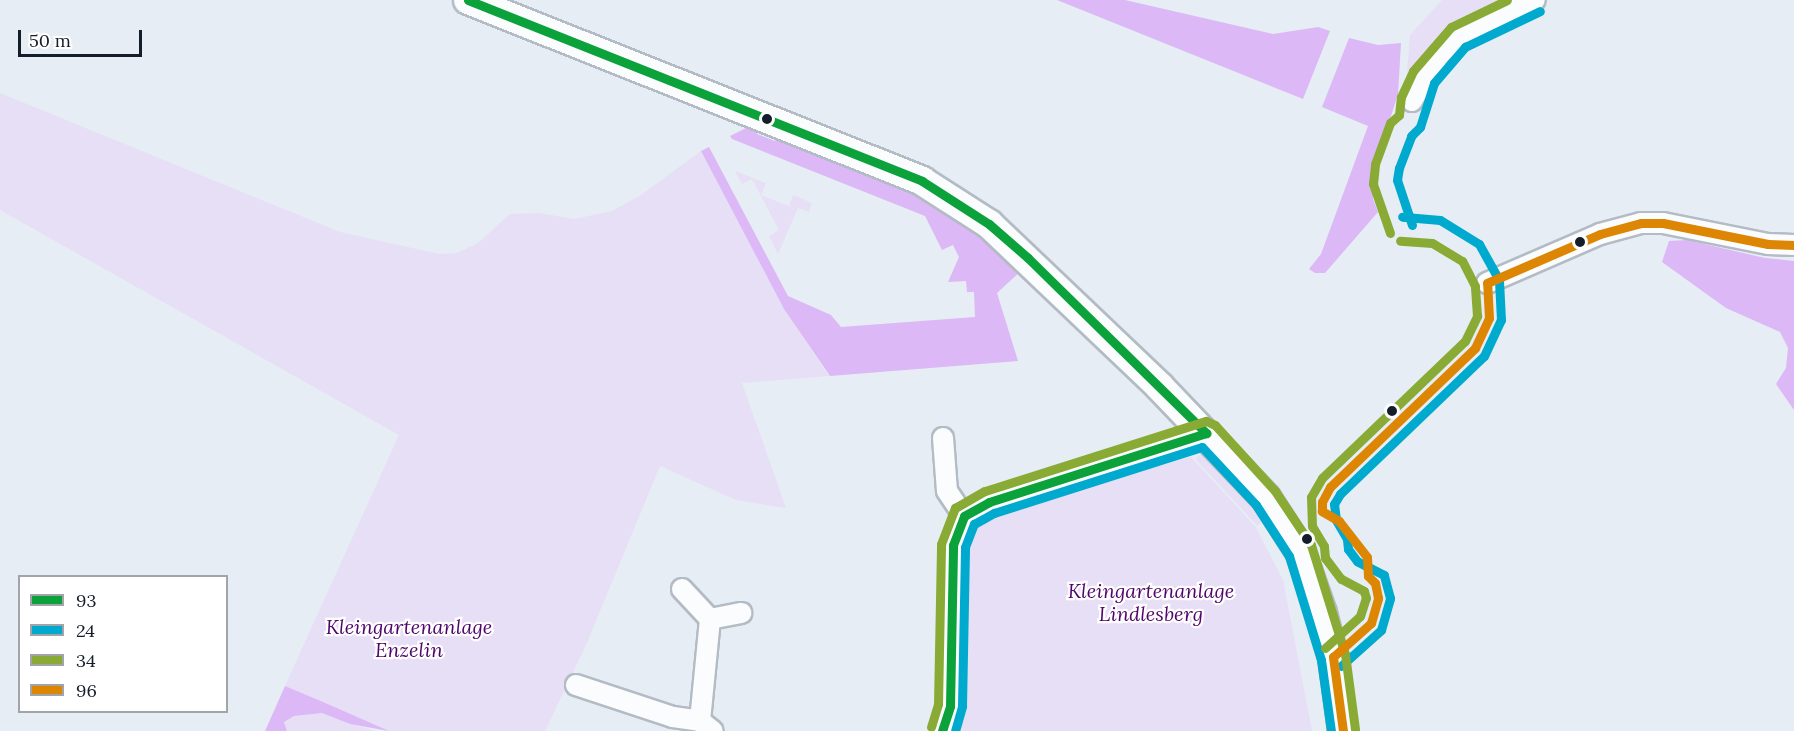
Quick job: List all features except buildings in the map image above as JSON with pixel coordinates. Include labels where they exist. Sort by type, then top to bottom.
[{"type":"street","points":[[468,0],[922,181],[989,224],[1028,258],[1206,433],[1266,498],[1300,551],[1333,657],[1343,731]]},
{"type":"street","points":[[1412,101],[1439,55],[1458,37],[1535,0]]},
{"type":"street","points":[[1487,283],[1600,234],[1641,223],[1663,223],[1768,244],[1794,245]]},
{"type":"street","points":[[942,731],[950,706],[953,545],[964,516],[989,502],[1206,433]]},
{"type":"street","points":[[943,438],[947,491],[964,516]]},
{"type":"street","points":[[576,684],[706,726],[710,619],[682,589]]},
{"type":"street","points":[[710,619],[741,613]]},
{"type":"green space","points":[[1442,0],[1525,0],[1446,32],[1406,86],[1410,35]]},
{"type":"green space","name":"Kleingartenanlage Enzelin","points":[[0,93],[340,232],[439,254],[457,253],[478,243],[510,214],[539,213],[574,219],[612,211],[641,195],[701,151],[784,309],[829,376],[742,383],[786,508],[736,500],[660,466],[586,645],[545,731],[387,731],[285,686],[399,435],[0,210]]},
{"type":"green space","points":[[735,171],[766,183],[761,195],[789,206],[793,195],[812,203],[809,212],[798,208],[778,254],[769,236],[779,230],[752,179],[742,184]]},
{"type":"green space","points":[[1202,453],[1264,520],[1257,526],[1195,459]]},
{"type":"green space","name":"Kleingartenanlage Lindlesberg","points":[[1191,457],[1255,526],[1283,580],[1312,731],[949,731],[960,560],[973,526],[990,514]]},
{"type":"green space","points":[[322,713],[376,731],[287,731],[284,722],[294,716]]},
{"type":"shaded area","points":[[1057,0],[1125,0],[1273,34],[1318,27],[1330,31],[1303,99]]},
{"type":"shaded area","points":[[1349,38],[1378,45],[1401,43],[1398,94],[1373,173],[1373,199],[1378,212],[1325,273],[1315,273],[1309,269],[1321,254],[1368,126],[1322,107]]},
{"type":"shaded area","points":[[748,127],[758,129],[757,134],[775,141],[778,136],[903,186],[975,233],[1021,271],[997,293],[1018,361],[830,376],[784,309],[701,151],[709,147],[788,296],[831,315],[841,327],[975,317],[974,292],[967,292],[966,281],[948,282],[959,257],[953,245],[942,250],[925,216],[732,139],[730,136]]},
{"type":"shaded area","points":[[1687,240],[1765,258],[1794,261],[1794,410],[1776,384],[1786,368],[1788,348],[1780,332],[1726,308],[1662,262],[1669,241]]},
{"type":"shaded area","points":[[285,686],[389,731],[350,724],[322,713],[294,716],[284,722],[287,731],[265,731]]},
{"type":"transit line","name":"93","points":[[468,0],[922,181],[989,224],[1028,258],[1206,433]]},
{"type":"transit line","name":"34","points":[[1390,233],[1373,184],[1375,164],[1390,123],[1399,115],[1401,97],[1413,71],[1451,27],[1507,0]]},
{"type":"transit line","name":"24","points":[[1412,225],[1397,180],[1411,136],[1420,127],[1434,83],[1465,47],[1540,11]]},
{"type":"transit line","name":"24","points":[[1341,666],[1381,630],[1390,598],[1384,575],[1357,561],[1348,549],[1347,539],[1336,520],[1334,504],[1340,494],[1484,356],[1501,320],[1499,280],[1479,244],[1440,220],[1402,217]]},
{"type":"transit line","name":"96","points":[[1343,731],[1333,657],[1371,623],[1378,598],[1375,583],[1368,576],[1367,557],[1339,521],[1322,511],[1322,502],[1330,487],[1475,348],[1489,318],[1487,283],[1600,234],[1641,223],[1663,223],[1768,244],[1794,245]]},
{"type":"transit line","name":"34","points":[[1325,648],[1360,616],[1366,598],[1364,591],[1341,579],[1325,558],[1324,546],[1312,526],[1311,497],[1322,478],[1465,341],[1477,316],[1475,286],[1462,261],[1432,243],[1400,241]]},
{"type":"transit line","name":"34","points":[[931,727],[938,704],[941,544],[955,508],[985,491],[1206,421],[1215,425],[1275,491],[1311,545],[1345,654],[1355,729]]},
{"type":"transit line","name":"93","points":[[942,731],[950,706],[953,545],[964,516],[989,502],[1206,433]]},
{"type":"transit line","name":"24","points":[[955,731],[962,706],[965,547],[974,524],[994,513],[1202,447],[1256,505],[1289,556],[1321,660],[1331,731]]}]
